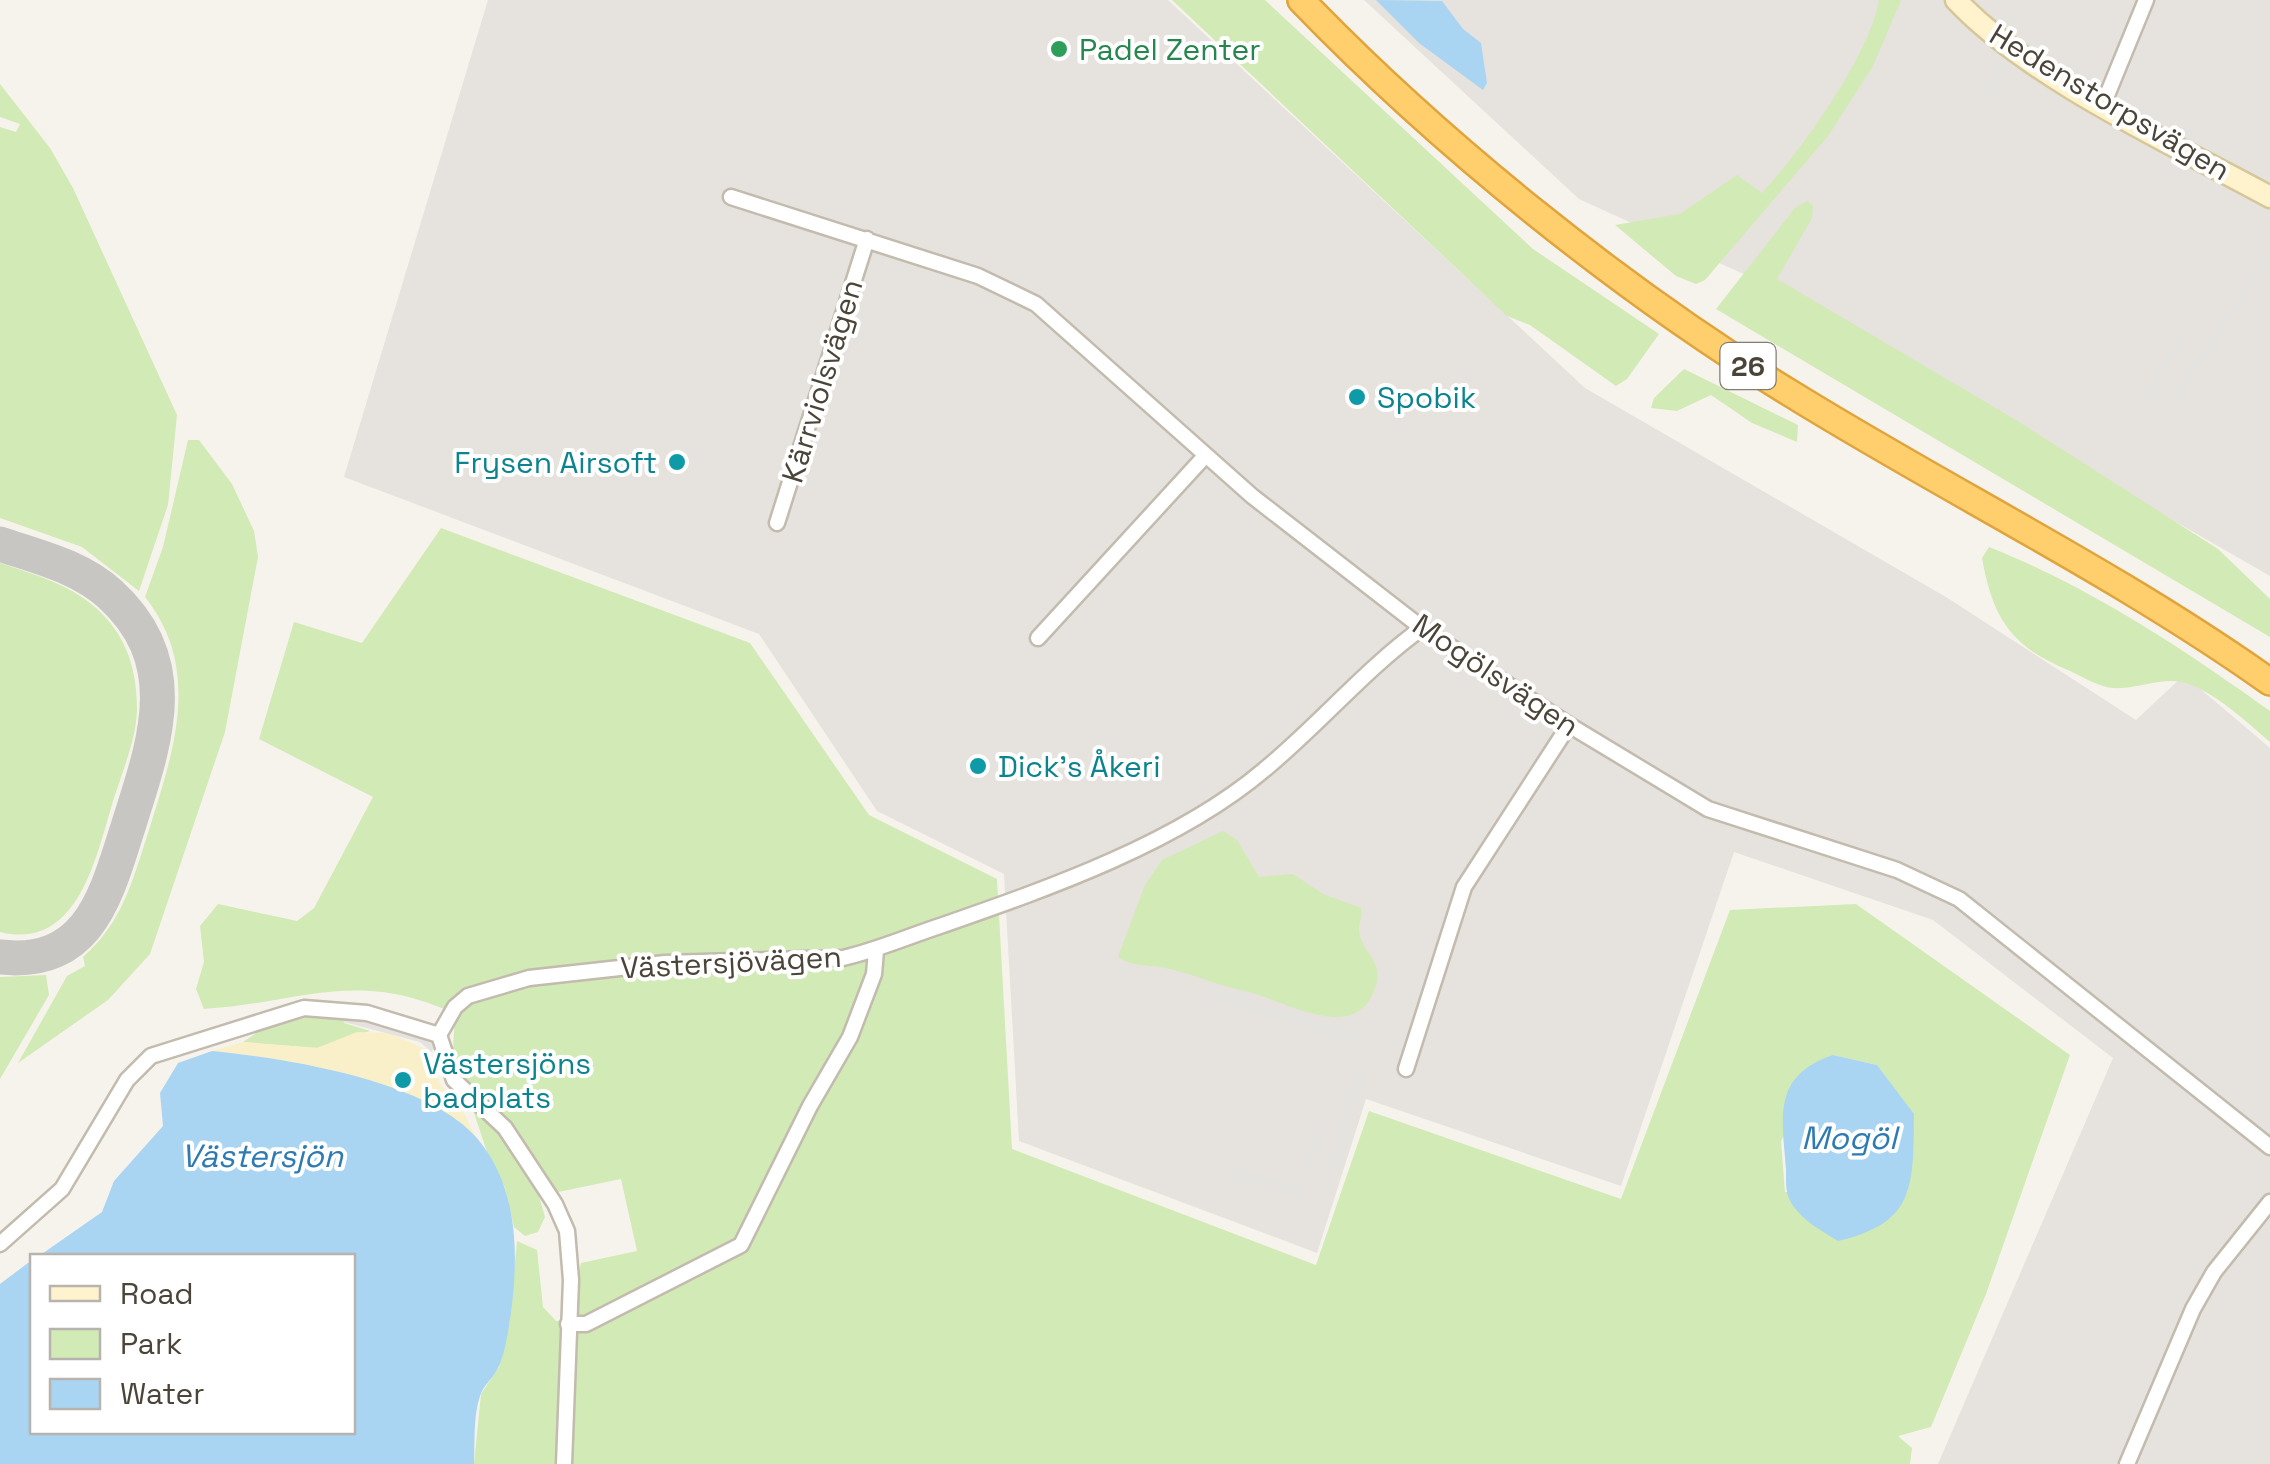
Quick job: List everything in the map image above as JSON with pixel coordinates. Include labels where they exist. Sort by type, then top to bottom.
[{"type":"highway","name":"26","points":[[1301,0],[1438,127],[1662,308],[1787,392],[2156,608],[2270,682]]},
{"type":"highway","name":"26","points":[[1318,0],[1422,99],[1544,204],[1715,330],[2270,667]]},
{"type":"street","name":"Hedenstorpsvägen","points":[[1956,0],[1994,34],[2104,105],[2270,198]]},
{"type":"street","points":[[2104,105],[2146,0]]},
{"type":"street","name":"Mogölsvägen","points":[[731,197],[978,276],[1036,304],[1204,456],[1422,628],[1569,725],[1708,808],[1897,870],[1959,899],[2270,1147]]},
{"type":"street","name":"Kärrviolsvägen","points":[[777,523],[867,239]]},
{"type":"street","points":[[1038,638],[1204,456]]},
{"type":"street","name":"Västersjövägen","points":[[439,1035],[454,1006],[468,996],[529,978],[666,963],[798,962],[876,950],[1075,875],[1224,800],[1265,770],[1332,704],[1422,628]]},
{"type":"street","points":[[1406,1069],[1464,887],[1569,725]]},
{"type":"street","points":[[568,1324],[586,1324],[603,1317],[742,1245],[810,1106],[850,1037],[874,974],[876,950]]},
{"type":"street","points":[[0,1244],[62,1189],[127,1080],[151,1056],[304,1008],[367,1013],[439,1035],[454,1080],[504,1128],[555,1204],[567,1231],[564,1464]]},
{"type":"street","points":[[2126,1464],[2193,1309],[2214,1272],[2270,1202]]},
{"type":"shaded area","points":[[488,0],[1168,0],[1585,388],[1946,597],[2136,720],[2184,675],[2270,748],[2270,1464],[1938,1464],[2113,1058],[1933,920],[1734,852],[1621,1186],[1366,1099],[1317,1253],[1019,1141],[1004,874],[877,811],[759,634],[344,477]]},
{"type":"shaded area","points":[[1364,0],[2270,0],[2270,576],[1750,277],[1579,199]]},
{"type":"shaded area","points":[[2002,56],[2010,61],[1986,101],[1978,97]]},
{"type":"shaded area","points":[[2266,249],[2270,260],[2176,405],[2168,400]]},
{"type":"shaded area","points":[[2180,331],[2186,335],[2147,404],[2141,400]]},
{"type":"shaded area","points":[[1206,985],[1371,1038],[1368,1047],[1203,994]]},
{"type":"shaded area","points":[[345,1014],[426,1034],[438,1044],[431,1052],[420,1042],[344,1022]]},
{"type":"shaded area","points":[[1358,1067],[1367,1070],[1334,1173],[1325,1170]]},
{"type":"shaded area","points":[[1316,1124],[1325,1127],[1311,1172],[1302,1169]]},
{"type":"shaded area","points":[[1226,1165],[1307,1191],[1304,1200],[1223,1173]]},
{"type":"green space","points":[[1172,0],[1265,0],[1533,249],[1659,334],[1627,379],[1616,386],[1530,325],[1507,316]]},
{"type":"green space","points":[[1879,0],[1901,0],[1873,66],[1828,136],[1705,280],[1696,284],[1676,276],[1615,225],[1680,214],[1737,175],[1762,193],[1832,101],[1862,47]]},
{"type":"green space","points":[[0,84],[50,148],[73,188],[177,415],[168,505],[139,591],[82,547],[0,518],[0,127],[16,132],[20,124],[0,117]]},
{"type":"green space","points":[[1807,201],[1813,206],[1812,218],[1777,279],[2016,420],[2218,549],[2270,599],[2270,637],[1716,309],[1795,208]]},
{"type":"green space","points":[[1684,369],[1798,425],[1797,442],[1752,423],[1711,395],[1677,411],[1651,408],[1654,398]]},
{"type":"green space","points":[[188,440],[199,440],[232,484],[254,531],[258,557],[225,732],[150,954],[108,1000],[18,1063],[67,976],[85,966],[83,957],[108,929],[125,899],[167,771],[178,712],[178,682],[163,625],[145,597],[163,547]]},
{"type":"green space","points":[[441,528],[750,643],[869,815],[997,879],[1012,1149],[1316,1265],[1369,1111],[1621,1199],[1730,910],[1856,904],[2070,1055],[1986,1294],[1931,1427],[1898,1436],[1912,1448],[1910,1464],[474,1464],[481,1394],[499,1367],[509,1326],[517,1241],[537,1250],[543,1307],[556,1321],[570,1319],[581,1263],[637,1251],[621,1179],[539,1196],[545,1217],[538,1232],[525,1236],[514,1227],[505,1188],[488,1155],[453,1050],[455,1014],[420,1000],[358,991],[204,1009],[196,989],[204,962],[200,926],[218,904],[297,921],[314,908],[373,797],[259,739],[294,622],[362,643]],"holes":[[[1833,1055],[1877,1065],[1914,1115],[1907,1193],[1785,1192],[1781,1141]]]},
{"type":"green space","points":[[1989,547],[2099,600],[2237,688],[2270,711],[2270,742],[2221,702],[2189,684],[2171,681],[2108,687],[2033,652],[1999,615],[1982,558]]},
{"type":"green space","points":[[0,563],[61,585],[100,612],[128,654],[137,698],[132,744],[81,893],[67,913],[49,927],[27,934],[0,932]]},
{"type":"green space","points":[[1223,831],[1237,840],[1259,877],[1293,874],[1323,894],[1361,908],[1360,937],[1378,974],[1368,1002],[1355,1013],[1339,1017],[1320,1015],[1180,971],[1130,963],[1118,957],[1145,885],[1162,860]]},
{"type":"green space","points":[[46,975],[49,995],[0,1079],[0,977]]},
{"type":"green space","points":[[305,1013],[345,1014],[344,1023],[370,1031],[317,1048],[243,1042],[268,1025]]},
{"type":"sand","name":"Västersjöns badplats","points":[[357,1032],[389,1033],[428,1050],[441,1086],[458,1101],[475,1136],[414,1101],[349,1076],[282,1060],[212,1051],[243,1042],[317,1048]]},
{"type":"water","points":[[1376,0],[1442,1],[1463,29],[1481,43],[1487,83],[1483,90],[1419,43]]},
{"type":"water","name":"Västersjön","points":[[212,1051],[277,1059],[352,1075],[424,1100],[453,1117],[491,1157],[509,1203],[514,1277],[503,1355],[478,1404],[474,1464],[0,1464],[0,1284],[30,1262],[30,1434],[355,1434],[355,1254],[42,1254],[102,1212],[114,1181],[163,1126],[160,1093],[178,1063]]},
{"type":"water","name":"Mogöl","points":[[1833,1055],[1877,1065],[1914,1114],[1913,1162],[1905,1198],[1883,1224],[1838,1241],[1809,1222],[1791,1203],[1783,1132],[1790,1086],[1799,1074]]},
{"type":"taxiway","points":[[0,544],[72,569],[110,594],[134,620],[149,648],[156,676],[157,705],[154,735],[138,796],[102,901],[90,921],[55,950],[30,957],[0,957]]},
{"type":"place","name":"Padel Zenter","points":[[1059,49]]},
{"type":"place","name":"Spobik","points":[[1357,397]]},
{"type":"place","name":"Frysen Airsoft","points":[[677,462]]},
{"type":"place","name":"Dick's Åkeri","points":[[978,766]]},
{"type":"place","name":"Västersjöns badplats","points":[[403,1080]]}]
